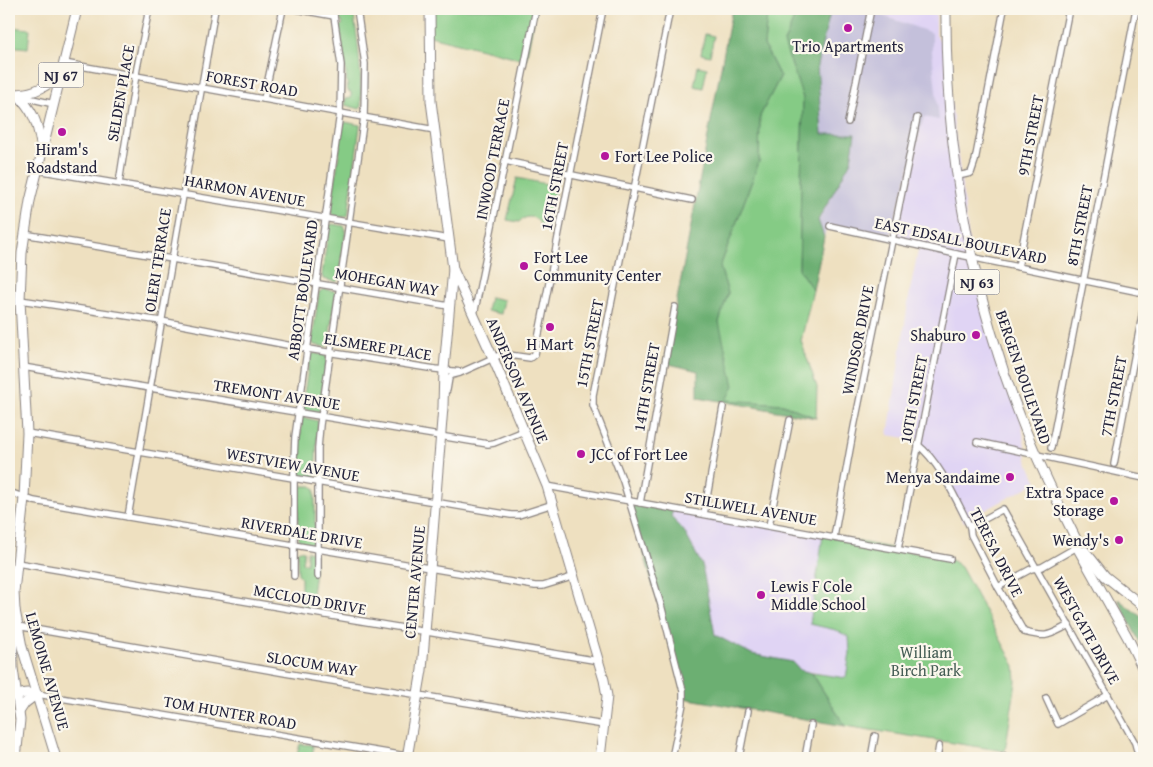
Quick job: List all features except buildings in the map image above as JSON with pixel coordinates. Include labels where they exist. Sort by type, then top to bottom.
[{"type":"main road","name":"NJ 67","points":[[17,563],[24,498],[27,433],[20,300],[24,234],[42,148],[77,9]]},
{"type":"main road","name":"ANDERSON AVENUE","points":[[430,9],[431,100],[452,269],[493,358],[547,486],[575,576],[607,696],[600,758]]},
{"type":"main road","name":"BERGEN BOULEVARD","points":[[946,9],[949,104],[958,176],[971,258],[986,315],[1021,419],[1036,455],[1076,543],[1133,646],[1144,671]]},
{"type":"main road","points":[[11,93],[33,92],[44,88],[50,84],[63,67]]},
{"type":"main road","points":[[11,93],[27,105],[34,117],[42,148]]},
{"type":"main road","name":"CENTER AVENUE","points":[[407,757],[422,670],[441,437],[452,269]]},
{"type":"main road","name":"BERGEN BOULEVARD","points":[[1076,543],[1105,576],[1144,607]]},
{"type":"main road","name":"LEMOINE AVENUE","points":[[17,563],[14,592],[17,626],[56,758]]},
{"type":"main road","points":[[15,610],[12,623],[16,698],[19,712],[16,758]]},
{"type":"main road","points":[[16,698],[20,694],[28,692],[37,694]]},
{"type":"main road","points":[[19,712],[26,702],[37,694]]},
{"type":"street","name":"SELDEN PLACE","points":[[119,183],[149,9]]},
{"type":"street","name":"OLERI TERRACE","points":[[128,516],[215,9]]},
{"type":"street","points":[[264,99],[283,9]]},
{"type":"street","points":[[296,9],[334,16]]},
{"type":"street","name":"ABBOTT BOULEVARD","points":[[294,576],[295,438],[340,113],[341,65],[333,9]]},
{"type":"street","points":[[318,576],[318,448],[321,415],[364,117],[365,64],[357,9]]},
{"type":"street","name":"INWOOD TERRACE","points":[[474,315],[536,9]]},
{"type":"street","name":"16TH STREET","points":[[493,358],[502,354],[530,358],[535,354],[603,9]]},
{"type":"street","name":"15TH STREET","points":[[670,9],[593,395],[594,405],[617,461],[661,605],[682,691],[683,704],[672,758]]},
{"type":"street","points":[[848,122],[871,9]]},
{"type":"street","points":[[958,176],[972,171],[1004,9]]},
{"type":"street","name":"9TH STREET","points":[[1018,267],[1069,9]]},
{"type":"street","name":"8TH STREET","points":[[1051,448],[1136,9]]},
{"type":"street","name":"FOREST ROAD","points":[[63,67],[136,76],[435,130]]},
{"type":"street","points":[[11,93],[54,104]]},
{"type":"street","name":"WINDSOR DRIVE","points":[[834,537],[891,239],[917,118]]},
{"type":"street","points":[[506,161],[692,200]]},
{"type":"street","name":"HARMON AVENUE","points":[[37,170],[449,239]]},
{"type":"street","name":"EAST EDSALL BOULEVARD","points":[[830,226],[971,258],[1144,293]]},
{"type":"street","name":"MOHEGAN WAY","points":[[24,234],[449,306]]},
{"type":"street","name":"10TH STREET","points":[[898,549],[956,254]]},
{"type":"street","name":"ELSMERE PLACE","points":[[20,300],[161,321],[308,349],[462,372]]},
{"type":"street","name":"7TH STREET","points":[[1114,464],[1144,305]]},
{"type":"street","name":"14TH STREET","points":[[640,503],[675,307]]},
{"type":"street","points":[[462,372],[493,358]]},
{"type":"street","name":"TREMONT AVENUE","points":[[23,367],[488,444],[524,431]]},
{"type":"street","name":"CENTER AVENUE","points":[[443,407],[449,378],[462,372]]},
{"type":"street","points":[[704,514],[723,407]]},
{"type":"street","points":[[769,526],[790,420]]},
{"type":"street","name":"WESTVIEW AVENUE","points":[[27,433],[511,515],[519,515],[553,504]]},
{"type":"street","points":[[977,442],[1144,478]]},
{"type":"street","name":"TERESA DRIVE","points":[[918,445],[927,452],[936,465],[970,527],[971,535],[998,587],[1024,632],[1042,637],[1069,625]]},
{"type":"street","name":"STILLWELL AVENUE","points":[[547,486],[950,559]]},
{"type":"street","name":"RIVERDALE DRIVE","points":[[9,492],[24,498],[536,586],[543,586],[575,576]]},
{"type":"street","name":"WESTGATE DRIVE","points":[[970,527],[1003,509],[1135,743],[1139,758]]},
{"type":"street","points":[[998,587],[1031,569],[1037,568],[1076,543]]},
{"type":"street","name":"MCCLOUD DRIVE","points":[[17,563],[599,661]]},
{"type":"street","name":"SLOCUM WAY","points":[[17,626],[302,676],[604,725]]},
{"type":"street","name":"TOM HUNTER ROAD","points":[[37,694],[418,758]]},
{"type":"street","points":[[1046,698],[1058,724],[1108,695]]},
{"type":"street","points":[[739,758],[748,711]]},
{"type":"street","points":[[805,758],[811,725]]},
{"type":"street","points":[[871,758],[875,736]]},
{"type":"street","points":[[937,758],[940,746]]},
{"type":"shaded area","points":[[831,9],[863,9],[932,33],[932,52],[939,120],[924,117],[889,239],[827,227],[824,237],[818,221],[851,161],[854,134],[822,134],[817,65]]},
{"type":"shaded area","points":[[871,9],[936,9],[936,35],[946,49],[947,71],[971,258],[1021,419],[1027,460],[1037,482],[964,522],[935,466],[919,440],[888,435],[910,290],[919,246],[891,239],[924,116],[932,52],[932,34],[870,11]]},
{"type":"shaded area","name":"Lewis F Cole Middle School","points":[[673,509],[823,535],[836,630],[849,637],[850,653],[846,678],[800,670],[793,662],[752,654],[715,635],[702,565],[671,517]]},
{"type":"green space","points":[[337,9],[353,9],[360,70],[360,109],[345,105],[345,99],[351,98],[351,92],[348,91],[340,27],[343,24],[339,20]]},
{"type":"green space","points":[[430,9],[536,9],[526,60],[430,36]]},
{"type":"green space","points":[[732,9],[759,9],[767,15],[764,45],[780,77],[760,116],[759,162],[720,267],[728,293],[719,322],[734,386],[727,400],[783,404],[816,418],[698,397],[698,371],[665,363]]},
{"type":"green space","points":[[759,9],[798,9],[784,43],[803,98],[799,270],[813,290],[801,341],[817,387],[816,418],[783,404],[727,401],[719,322],[728,293],[720,267],[759,162],[760,116],[780,77],[764,45],[767,15]]},
{"type":"green space","points":[[798,9],[831,9],[817,65],[822,134],[855,134],[851,161],[818,220],[824,237],[813,290],[799,270],[803,98],[784,43]]},
{"type":"green space","points":[[10,27],[30,29],[28,48],[9,46]]},
{"type":"green space","points":[[705,34],[714,36],[710,56],[701,54]]},
{"type":"green space","points":[[698,66],[707,68],[703,88],[694,86]]},
{"type":"green space","points":[[345,122],[360,126],[348,216],[341,217],[331,213],[342,130]]},
{"type":"green space","points":[[517,178],[556,186],[548,227],[541,226],[532,217],[522,219],[519,222],[507,220]]},
{"type":"green space","points":[[332,224],[344,226],[346,230],[338,280],[336,282],[323,279],[322,275],[329,226]]},
{"type":"green space","points":[[324,289],[336,293],[328,345],[326,347],[314,345],[312,342],[319,292]]},
{"type":"green space","points":[[490,297],[504,300],[501,314],[487,311]]},
{"type":"green space","points":[[312,353],[325,355],[327,358],[319,412],[303,409],[302,407],[310,355]]},
{"type":"green space","points":[[302,417],[318,421],[315,478],[302,475],[298,470]]},
{"type":"green space","points":[[301,486],[312,486],[315,489],[315,539],[313,544],[299,542],[298,539],[298,489]]},
{"type":"green space","points":[[629,501],[673,509],[671,517],[684,531],[702,565],[715,635],[752,654],[793,662],[800,670],[812,673],[845,726],[683,698],[683,691]]},
{"type":"green space","name":"William Birch Park","points":[[823,535],[950,559],[961,567],[1015,666],[1016,682],[1005,751],[845,726],[812,673],[846,678],[850,653],[849,637],[836,630],[810,624]]},
{"type":"green space","points":[[299,550],[304,551],[302,563],[307,563],[307,551],[313,552],[315,555],[310,608],[301,607],[301,578],[298,575],[297,552]]},
{"type":"green space","points":[[1118,599],[1144,619],[1144,651]]},
{"type":"green space","points":[[300,744],[313,745],[313,758],[296,758]]},
{"type":"place","name":"Trio Apartments","points":[[848,28]]},
{"type":"place","name":"Hiram's Roadstand","points":[[62,132]]},
{"type":"place","name":"Fort Lee Police","points":[[605,156]]},
{"type":"place","name":"Fort Lee Community Center","points":[[524,266]]},
{"type":"place","name":"H Mart","points":[[550,327]]},
{"type":"place","name":"Shaburo","points":[[976,335]]},
{"type":"place","name":"JCC of Fort Lee","points":[[581,454]]},
{"type":"place","name":"Menya Sandaime","points":[[1010,477]]},
{"type":"place","name":"Extra Space Storage","points":[[1114,501]]},
{"type":"place","name":"Wendy's","points":[[1119,540]]},
{"type":"place","name":"Lewis F Cole Middle School","points":[[761,595]]}]
